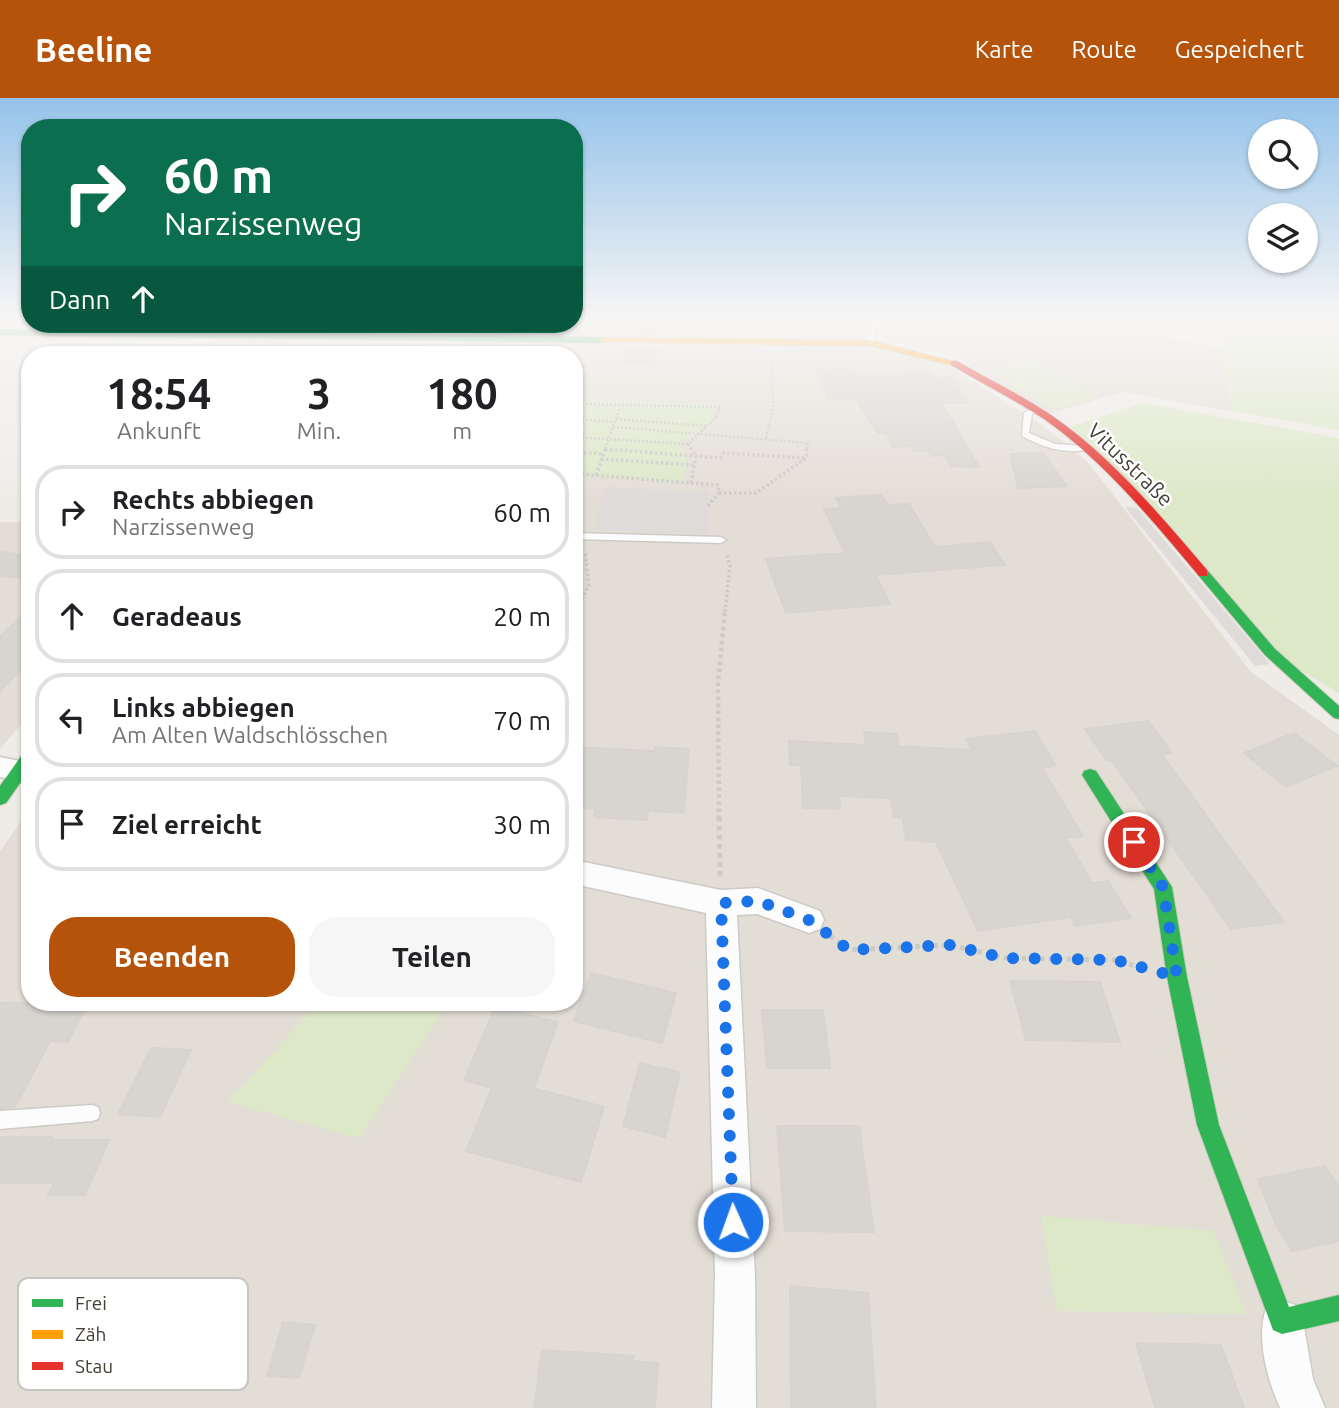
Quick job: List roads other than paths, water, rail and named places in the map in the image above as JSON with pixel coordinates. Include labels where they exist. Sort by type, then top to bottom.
[{"type":"street","name":"Vitusstraße","points":[[981,379],[1034,410],[1084,448],[1163,526],[1270,652],[1339,714]]},
{"type":"street","points":[[0,799],[20,767]]},
{"type":"street","points":[[1090,775],[1163,887],[1177,977],[1208,1125],[1282,1321],[1292,1382],[1303,1408]]},
{"type":"street","points":[[583,874],[721,903],[758,901],[809,920]]},
{"type":"street","points":[[721,903],[735,1275],[734,1408]]},
{"type":"street","points":[[1282,1321],[1339,1308]]},
{"type":"lane","points":[[1034,410],[1028,413],[1025,434],[1038,442],[1072,450],[1084,448]]},
{"type":"lane","points":[[583,536],[721,540]]},
{"type":"lane","points":[[0,1120],[92,1113]]}]
